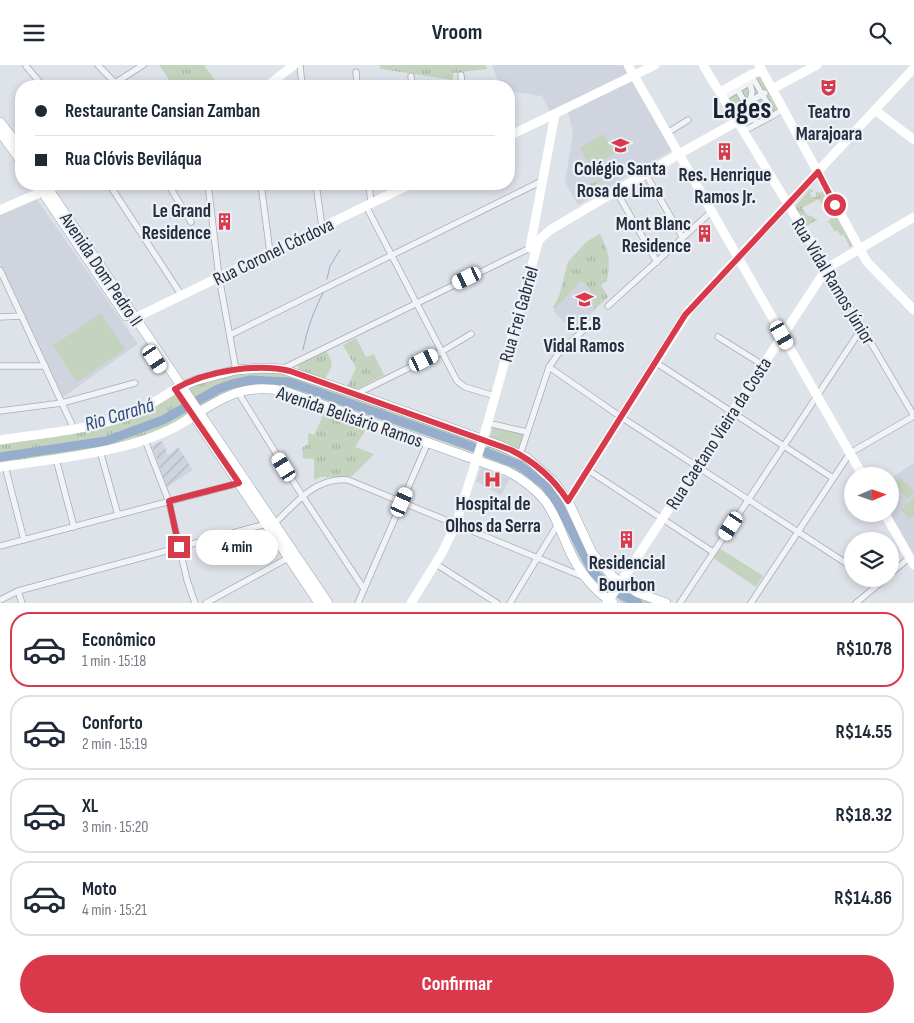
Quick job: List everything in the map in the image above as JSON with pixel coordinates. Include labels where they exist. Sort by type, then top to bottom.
[{"type":"main road","points":[[275,80],[294,65]]},
{"type":"main road","points":[[628,65],[858,467]]},
{"type":"main road","points":[[515,133],[655,65]]},
{"type":"main road","name":"Rua Vidal Ramos Júnior","points":[[704,65],[729,92],[734,111],[745,124],[788,204],[827,268]]},
{"type":"main road","points":[[766,92],[817,65]]},
{"type":"main road","points":[[568,501],[689,310],[914,68]]},
{"type":"main road","points":[[729,92],[755,76],[766,92],[784,110],[869,264],[914,310]]},
{"type":"main road","points":[[875,110],[914,140]]},
{"type":"main road","points":[[534,246],[534,223],[555,114]]},
{"type":"main road","points":[[0,122],[15,135]]},
{"type":"main road","name":"Rua Frei Gabriel","points":[[411,603],[436,564],[456,524],[495,396],[534,246],[546,233],[679,153],[745,124]]},
{"type":"main road","points":[[0,132],[15,153]]},
{"type":"main road","points":[[0,211],[38,190]]},
{"type":"main road","name":"Avenida Dom Pedro II","points":[[45,190],[135,319],[181,392]]},
{"type":"main road","name":"Avenida Dom Pedro II","points":[[45,190],[270,524],[288,558],[319,603]]},
{"type":"main road","name":"Rua Coronel Córdova","points":[[135,319],[398,190]]},
{"type":"main road","name":"Rua Caetano Vieira da Costa","points":[[610,600],[618,585],[827,268],[914,217]]},
{"type":"main road","points":[[534,223],[539,230],[546,233]]},
{"type":"main road","name":"Avenida Belisário Ramos","points":[[0,440],[103,423],[131,414],[181,392],[207,377],[236,370],[282,369],[356,394],[520,455],[547,475],[568,501],[592,553],[618,585],[666,603]]},
{"type":"main road","name":"Avenida Belisário Ramos","points":[[2,466],[56,459],[146,440],[172,430],[195,413],[238,392],[257,388],[284,391],[428,442],[477,457],[528,483],[547,503],[573,557],[587,579],[610,600]]},
{"type":"main road","name":"Avenida Dom Pedro II","points":[[195,413],[239,483],[328,603]]},
{"type":"main road","points":[[890,523],[912,561]]},
{"type":"street","points":[[98,65],[112,80]]},
{"type":"street","points":[[123,80],[143,65]]},
{"type":"street","points":[[300,65],[301,80]]},
{"type":"street","points":[[26,66],[38,80]]},
{"type":"street","points":[[356,72],[357,80]]},
{"type":"street","points":[[461,75],[461,80]]},
{"type":"street","points":[[411,76],[411,80]]},
{"type":"street","points":[[745,124],[755,76]]},
{"type":"street","points":[[729,92],[748,103],[757,104],[770,117]]},
{"type":"street","points":[[734,111],[766,92],[771,107],[745,124]]},
{"type":"street","points":[[745,124],[757,124],[784,110]]},
{"type":"street","points":[[667,133],[688,120]]},
{"type":"street","points":[[745,124],[757,124]]},
{"type":"street","points":[[645,173],[682,238]]},
{"type":"street","points":[[230,335],[542,181]]},
{"type":"street","points":[[113,190],[182,296]]},
{"type":"street","points":[[172,190],[191,222]]},
{"type":"street","points":[[209,190],[220,277],[236,370]]},
{"type":"street","points":[[263,190],[270,253]]},
{"type":"street","points":[[317,190],[322,227]]},
{"type":"street","points":[[369,190],[369,204],[392,255],[454,376],[460,385],[495,396]]},
{"type":"street","points":[[616,191],[657,262]]},
{"type":"street","points":[[608,306],[712,211]]},
{"type":"street","points":[[282,369],[534,246]]},
{"type":"street","name":"Rua Vidal Ramos Júnior","points":[[827,268],[914,417]]},
{"type":"street","points":[[0,270],[74,429]]},
{"type":"street","points":[[0,317],[22,317]]},
{"type":"street","points":[[520,455],[549,367],[566,346],[595,319]]},
{"type":"street","points":[[680,603],[862,329]]},
{"type":"street","points":[[356,394],[441,352],[471,334]]},
{"type":"street","points":[[718,337],[763,365]]},
{"type":"street","points":[[655,362],[833,478]]},
{"type":"street","points":[[0,366],[45,366]]},
{"type":"street","points":[[549,367],[621,417],[844,562]]},
{"type":"street","points":[[0,411],[62,403],[135,383]]},
{"type":"street","points":[[238,392],[303,497],[364,589]]},
{"type":"street","points":[[751,603],[850,453],[914,417]]},
{"type":"street","points":[[487,423],[527,432]]},
{"type":"street","points":[[146,440],[169,501],[187,580],[195,603]]},
{"type":"street","points":[[358,603],[428,442]]},
{"type":"street","points":[[100,451],[118,515]]},
{"type":"street","points":[[56,459],[74,527]]},
{"type":"street","points":[[2,466],[24,540]]},
{"type":"street","points":[[588,470],[713,552]]},
{"type":"street","points":[[0,600],[18,591],[270,524],[319,484],[341,479],[354,482],[587,579]]},
{"type":"street","points":[[0,547],[239,483]]},
{"type":"street","points":[[510,603],[558,524]]},
{"type":"street","points":[[206,603],[288,558]]},
{"type":"street","points":[[899,569],[912,561]]},
{"type":"street","points":[[436,564],[497,603]]},
{"type":"street","points":[[856,603],[875,587]]},
{"type":"street","points":[[18,591],[22,603]]},
{"type":"shaded area","points":[[492,65],[624,65],[629,73],[550,112],[542,96],[515,92],[515,80],[498,80]]},
{"type":"shaded area","name":"Colégio Santa Rosa de Lima","points":[[632,79],[672,150],[578,205],[565,182],[573,133],[568,111]]},
{"type":"shaded area","points":[[36,198],[138,344],[63,397],[0,262],[0,215]]},
{"type":"shaded area","name":"E.E.B Vidal Ramos","points":[[591,271],[608,297],[573,331],[553,311]]},
{"type":"shaded area","points":[[162,441],[168,455],[178,447],[193,470],[167,487],[152,446]]},
{"type":"shaded area","points":[[914,463],[914,555],[895,523],[899,523],[899,473]]},
{"type":"shaded area","name":"Hospital de Olhos da Serra","points":[[481,467],[510,479],[501,495],[476,481]]},
{"type":"green space","points":[[159,65],[204,65],[215,80],[168,80],[169,79]]},
{"type":"green space","points":[[379,65],[485,65],[487,69],[453,73],[453,80],[381,69]]},
{"type":"green space","points":[[762,71],[783,110],[744,131],[722,93]]},
{"type":"green space","points":[[603,134],[615,153],[591,167],[580,148]]},
{"type":"green space","points":[[616,165],[619,167],[619,170],[580,192],[580,187],[585,188],[606,176]]},
{"type":"green space","points":[[810,189],[814,191],[810,193],[812,198],[817,196],[815,191],[819,193],[822,191],[853,245],[850,247],[843,234],[841,236],[837,230],[835,232],[828,221],[833,217],[830,212],[827,214],[819,199],[802,208],[807,215],[817,220],[807,226],[805,223],[803,224],[794,208]]},
{"type":"green space","points":[[600,234],[606,247],[609,262],[607,281],[601,285],[608,297],[594,309],[590,290],[581,281],[555,309],[553,308],[559,296],[568,262],[586,242]]},
{"type":"green space","points":[[101,313],[125,349],[77,382],[53,346]]},
{"type":"green space","points":[[356,338],[366,357],[374,354],[384,375],[355,390],[347,387],[356,368],[343,345]]},
{"type":"green space","points":[[326,351],[332,365],[325,379],[298,369],[299,364]]},
{"type":"green space","points":[[275,370],[476,439],[472,452],[305,393],[281,387],[232,391],[201,405],[189,391],[191,386],[221,376]]},
{"type":"green space","points":[[175,394],[188,413],[171,425],[150,434],[99,448],[0,464],[0,444],[59,435]]},
{"type":"green space","points":[[325,411],[368,426],[355,447],[374,454],[351,477],[320,477],[314,480],[314,459],[303,458],[302,448],[308,444],[308,433],[314,435]]},
{"type":"green space","points":[[493,427],[524,434],[519,449],[490,438]]},
{"type":"green space","points":[[488,443],[515,455],[544,475],[568,508],[596,564],[612,581],[613,583],[608,592],[595,581],[582,563],[562,517],[553,505],[526,481],[484,458]]},
{"type":"green space","points":[[899,478],[914,491],[908,499],[899,490]]},
{"type":"green space","points":[[914,497],[914,515],[910,519],[901,510]]},
{"type":"green space","points":[[719,548],[763,576],[756,587],[713,558]]},
{"type":"green space","points":[[624,588],[655,603],[621,603],[617,598]]},
{"type":"waterway","points":[[327,279],[330,266],[340,250]]},
{"type":"waterway","points":[[303,350],[311,320],[324,291]]},
{"type":"waterway","name":"Rio Carahá","points":[[289,382],[290,378]]},
{"type":"waterway","name":"Rio Carahá","points":[[0,457],[106,441],[163,420],[218,389],[232,384],[251,380],[289,382],[519,465],[545,485],[556,500],[593,572],[615,592],[638,603]]},
{"type":"place","name":"Teatro Marajoara","points":[[829,88]]},
{"type":"place","name":"Colégio Santa Rosa de Lima","points":[[620,145]]},
{"type":"place","name":"Res. Henrique Ramos Jr.","points":[[725,151]]},
{"type":"place","name":"Le Grand Residence","points":[[225,221]]},
{"type":"place","name":"Mont Blanc Residence","points":[[705,234]]},
{"type":"place","name":"E.E.B Vidal Ramos","points":[[584,300]]},
{"type":"place","name":"Hospital de Olhos da Serra","points":[[493,480]]},
{"type":"place","name":"Residencial Bourbon","points":[[627,539]]},
{"type":"district","name":"Lages","points":[[742,108]]},
{"type":"route","points":[[179,547],[169,501],[239,483],[175,389],[180,386],[236,370],[273,368],[290,371],[511,450],[526,458],[547,475],[568,501],[689,310],[818,172],[835,205]]}]
